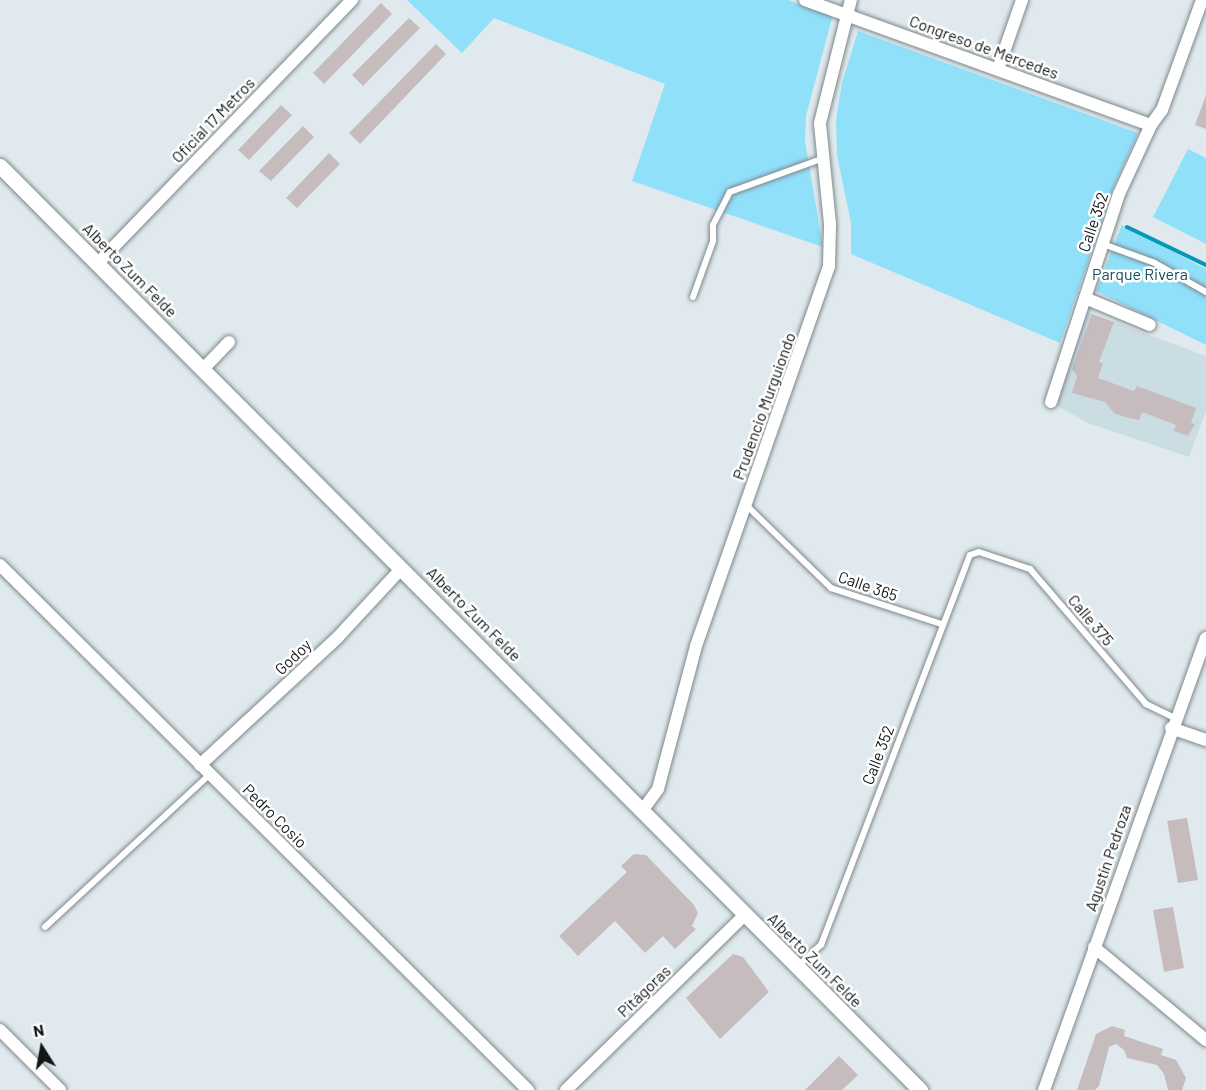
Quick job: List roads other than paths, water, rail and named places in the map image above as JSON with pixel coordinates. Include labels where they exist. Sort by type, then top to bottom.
[{"type":"street","name":"Oficial 17 Metros","points":[[98,263],[352,0]]},
{"type":"street","name":"Congreso de Mercedes","points":[[805,0],[1151,124]]},
{"type":"street","name":"Prudencio Murguiondo","points":[[642,811],[658,789],[696,646],[829,266],[830,224],[821,159],[822,108],[851,0]]},
{"type":"street","points":[[998,69],[1022,0]]},
{"type":"street","name":"Calle 352","points":[[1051,402],[1119,194],[1151,124],[1162,110],[1202,0]]},
{"type":"street","name":"Alberto Zum Felde","points":[[0,166],[204,368],[920,1090]]},
{"type":"street","points":[[1085,298],[1150,325]]},
{"type":"street","points":[[204,368],[229,342]]},
{"type":"street","name":"Pedro Cosio","points":[[0,565],[528,1090]]},
{"type":"street","name":"Godoy","points":[[200,765],[338,637],[402,568]]},
{"type":"street","name":"Agustín Pedroza","points":[[1044,1090],[1173,723],[1206,638]]},
{"type":"street","points":[[1173,723],[1206,740]]},
{"type":"street","name":"Pitágoras","points":[[566,1090],[745,915]]},
{"type":"street","points":[[1094,947],[1206,1040]]},
{"type":"street","points":[[0,1030],[60,1090]]},
{"type":"lane","points":[[693,297],[713,241],[713,225],[730,192],[821,159]]},
{"type":"lane","points":[[1102,244],[1155,263],[1206,292]]},
{"type":"lane","name":"Calle 365","points":[[746,505],[827,586],[941,624]]},
{"type":"lane","name":"Calle 352","points":[[797,967],[821,945],[904,735],[941,624],[965,561],[979,552]]},
{"type":"lane","name":"Calle 375","points":[[979,552],[1030,569],[1146,704],[1173,723]]},
{"type":"lane","points":[[45,927],[210,774]]},
{"type":"waterway","points":[[1127,227],[1206,265]]},
{"type":"park label","name":"Parque Rivera","points":[[1140,274]]}]
